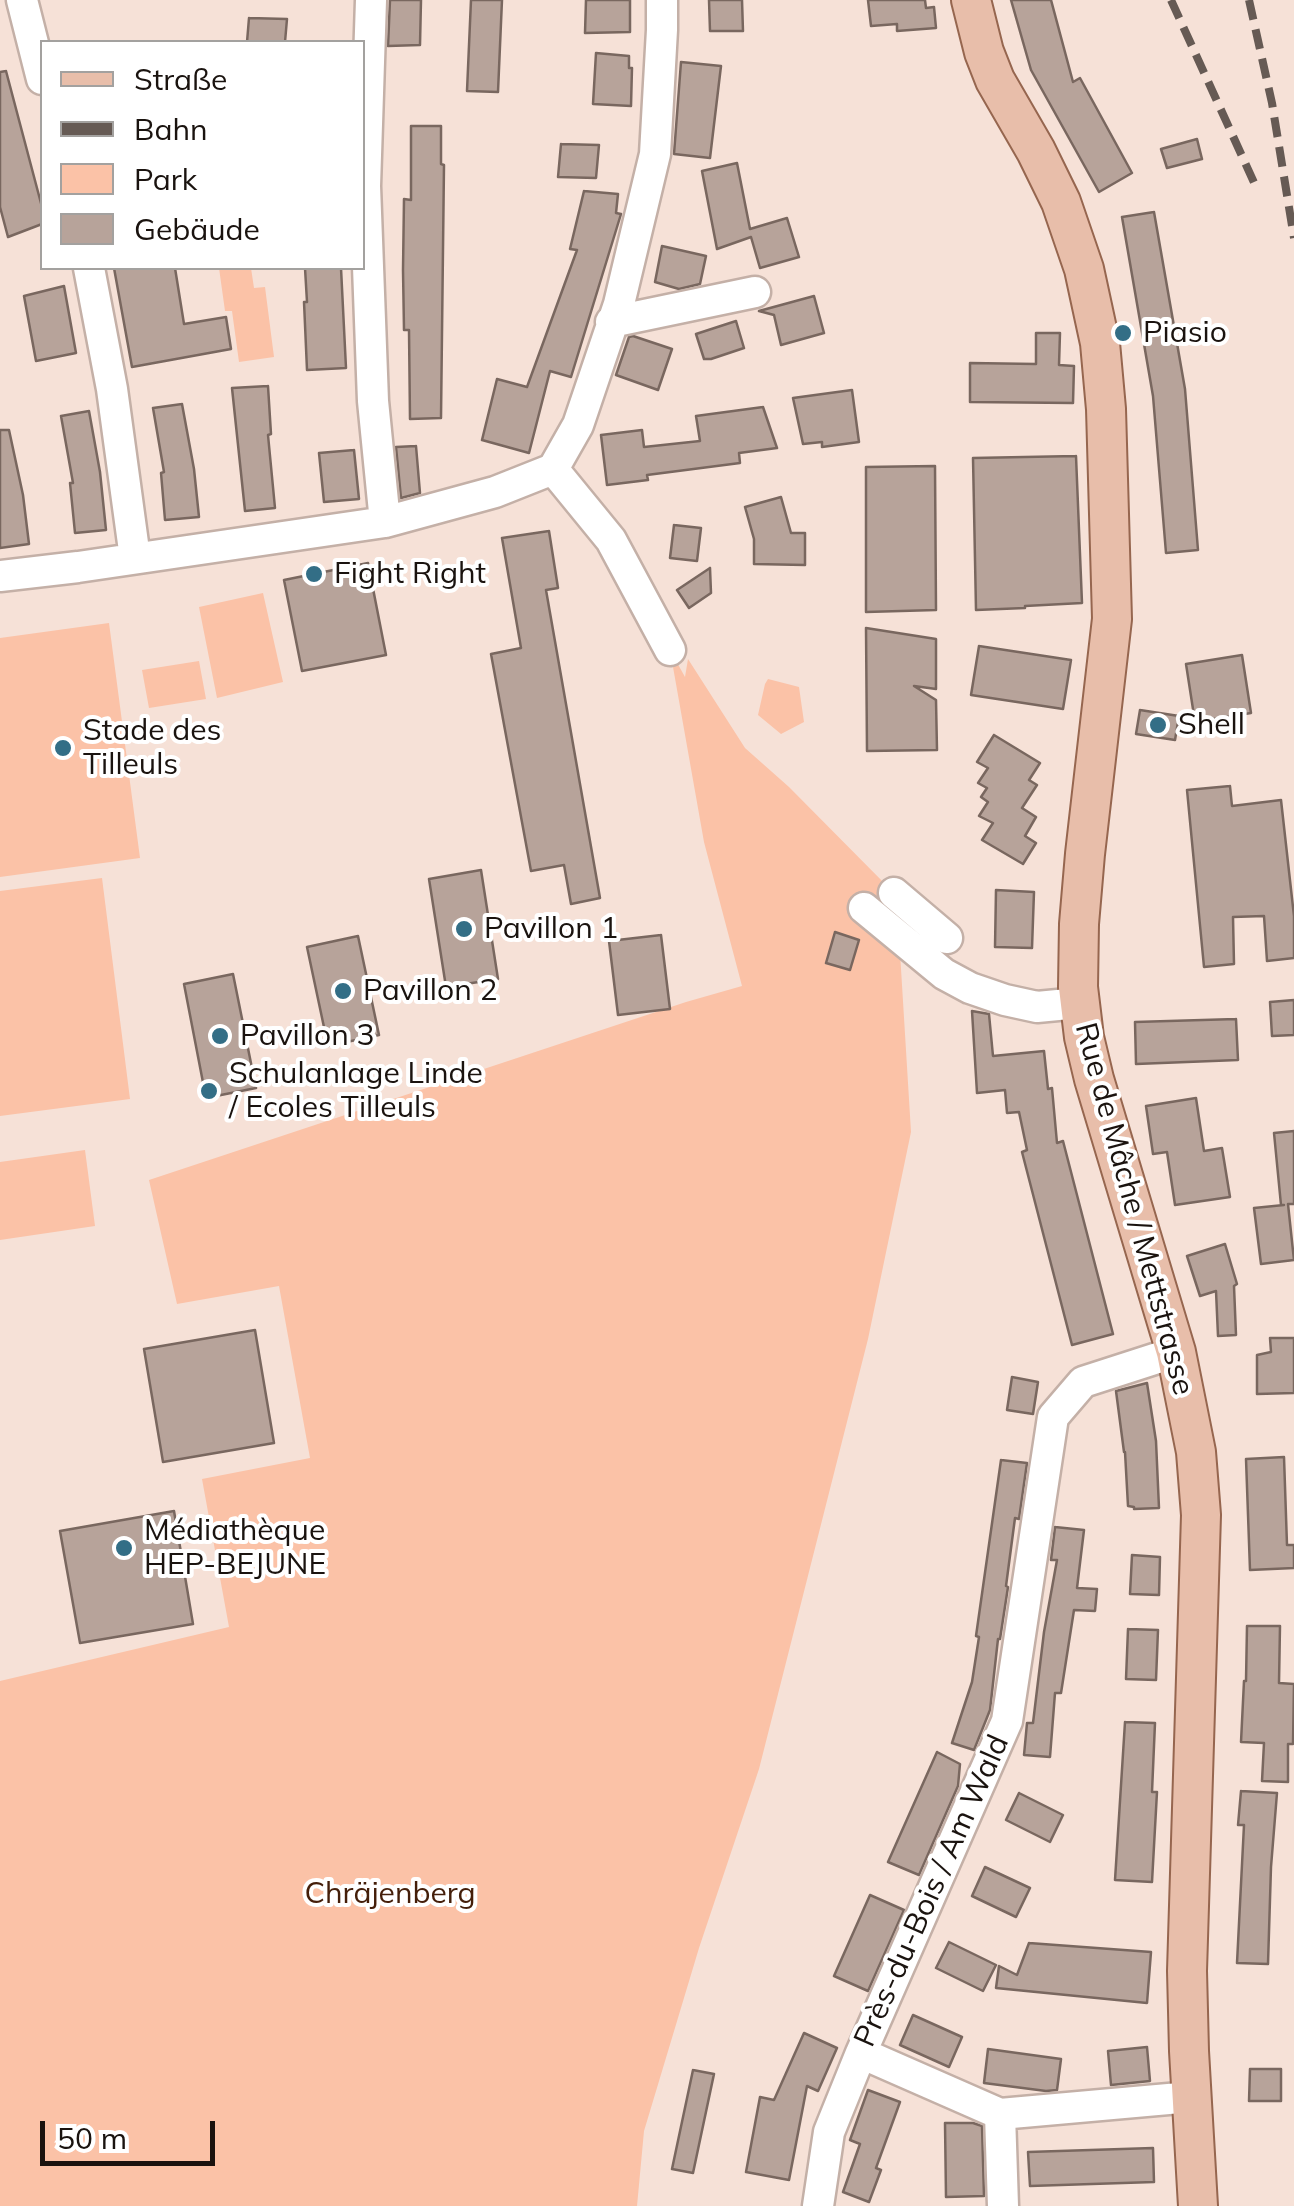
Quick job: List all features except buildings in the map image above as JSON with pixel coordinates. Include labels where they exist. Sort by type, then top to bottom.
[{"type":"main road","name":"Rue de Mâche / Mettstrasse","points":[[971,0],[995,80],[1060,202],[1084,269],[1100,343],[1107,427],[1112,619],[1077,966],[1084,1037],[1095,1083],[1176,1352],[1196,1452],[1201,1515],[1187,1971],[1198,2206]]},
{"type":"street","points":[[22,0],[40,71]]},
{"type":"street","points":[[371,0],[365,186],[372,401],[385,522]]},
{"type":"street","points":[[0,576],[385,522],[496,492],[552,470],[578,425],[618,304],[655,154],[662,0]]},
{"type":"street","points":[[89,270],[112,389],[135,558]]},
{"type":"street","points":[[611,322],[755,292]]},
{"type":"street","points":[[552,470],[610,540],[670,650]]},
{"type":"street","points":[[894,893],[947,938]]},
{"type":"street","points":[[864,908],[944,974],[970,988],[1037,1007],[1080,1003]]},
{"type":"street","name":"Près-du-Bois / Am Wald","points":[[818,2206],[829,2132],[1007,1721],[1053,1417],[1083,1382],[1176,1352]]},
{"type":"street","points":[[861,2053],[1000,2114],[1191,2097]]},
{"type":"street","points":[[1000,2114],[1003,2206]]},
{"type":"green space","points":[[219,270],[251,270],[254,288],[265,287],[274,357],[239,362],[232,311],[225,311]]},
{"type":"green space","points":[[263,593],[283,682],[217,698],[199,607]]},
{"type":"green space","name":"Stade des Tilleuls","points":[[109,623],[140,858],[0,877],[0,638]]},
{"type":"green space","name":"Chräjenberg","points":[[670,650],[685,677],[688,659],[745,748],[894,893],[904,928],[899,936],[911,1132],[868,1339],[759,1769],[644,2131],[637,2206],[0,2206],[0,1681],[229,1627],[202,1479],[310,1458],[279,1286],[177,1304],[149,1180],[742,986],[704,842]]},
{"type":"green space","points":[[199,661],[206,699],[149,708],[142,670]]},
{"type":"green space","points":[[768,679],[799,687],[804,722],[781,734],[758,715]]},
{"type":"green space","points":[[102,878],[130,1099],[0,1116],[0,891]]},
{"type":"green space","points":[[85,1150],[95,1226],[0,1240],[0,1162]]},
{"type":"railway","points":[[1171,0],[1257,189]]},
{"type":"railway","points":[[1249,0],[1272,103],[1294,238]]},
{"type":"place","name":"Piasio","points":[[1123,333]]},
{"type":"place","name":"Fight Right","points":[[314,574]]},
{"type":"place","name":"Shell","points":[[1158,725]]},
{"type":"place","name":"Stade des Tilleuls","points":[[63,748]]},
{"type":"place","name":"Pavillon 1","points":[[464,929]]},
{"type":"place","name":"Pavillon 2","points":[[343,991]]},
{"type":"place","name":"Pavillon 3","points":[[220,1036]]},
{"type":"place","name":"Schulanlage Linde / Ecoles Tilleuls","points":[[209,1091]]},
{"type":"place","name":"Médiathèque HEP-BEJUNE","points":[[124,1548]]}]
